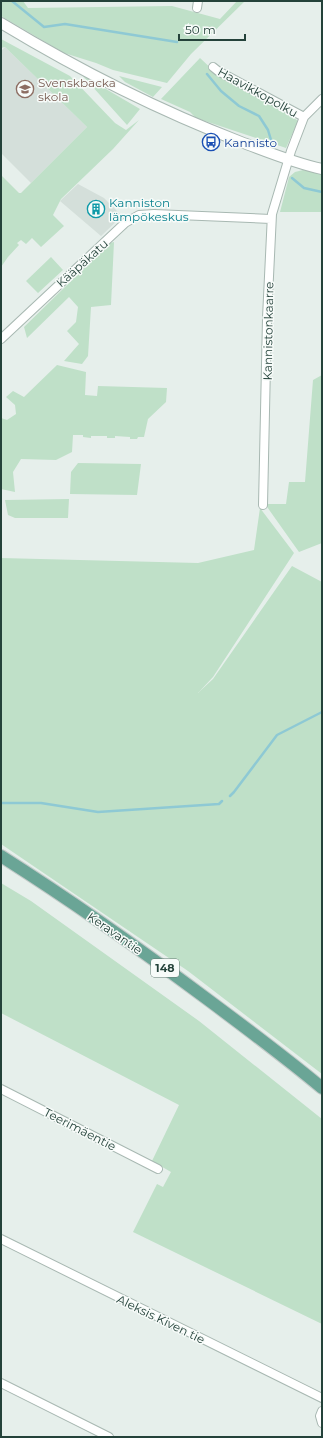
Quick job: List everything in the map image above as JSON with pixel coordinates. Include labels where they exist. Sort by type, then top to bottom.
[{"type":"main road","name":"Keravantie","points":[[1,856],[30,874],[160,964],[288,1060],[322,1088]]},
{"type":"street","points":[[1,23],[60,58],[188,121],[288,159],[322,169]]},
{"type":"street","name":"Haavikkopolku","points":[[213,67],[304,117]]},
{"type":"street","points":[[304,117],[322,99]]},
{"type":"street","name":"Kannistonkaarre","points":[[263,505],[267,318],[272,219],[288,159],[304,117]]},
{"type":"street","name":"Kääpäkatu","points":[[1,339],[125,223],[139,215],[168,214],[272,219]]},
{"type":"street","name":"Teerimäentie","points":[[1,1089],[158,1169]]},
{"type":"street","name":"Aleksis Kiven tie","points":[[1,1239],[322,1398]]},
{"type":"street","points":[[1,1383],[109,1437]]},
{"type":"street","points":[[322,1411],[320,1416],[322,1423]]},
{"type":"shaded area","name":"Svenskbacka skola","points":[[5,47],[87,127],[31,183],[1,153],[1,51]]},
{"type":"shaded area","points":[[78,184],[104,198],[122,216],[101,236],[60,201]]},
{"type":"green space","points":[[1,1],[23,1],[28,8],[172,6],[220,19],[237,1],[245,1],[191,54],[167,83],[113,70],[64,53],[1,16]]},
{"type":"green space","points":[[1,39],[70,76],[115,123],[126,130],[139,120],[113,149],[61,199],[53,215],[64,226],[41,247],[32,238],[26,244],[21,240],[17,243],[19,245],[1,267],[1,175],[19,193],[21,193],[87,127],[5,47],[1,48]]},
{"type":"green space","points":[[200,58],[216,73],[280,108],[298,121],[286,148],[196,118],[190,112],[161,99]]},
{"type":"green space","points":[[82,75],[140,109],[127,125]]},
{"type":"green space","points":[[119,76],[162,87],[153,97],[125,82]]},
{"type":"green space","points":[[303,170],[322,174],[322,212],[280,212],[289,177],[295,172]]},
{"type":"green space","points":[[114,242],[111,305],[91,307],[88,356],[82,364],[64,361],[79,344],[67,331],[76,322],[78,307],[69,297],[27,338],[24,327],[110,243]]},
{"type":"green space","points":[[51,257],[63,270],[38,293],[26,281]]},
{"type":"green space","points":[[57,365],[86,372],[85,395],[97,396],[98,386],[167,388],[166,402],[148,419],[144,437],[130,439],[130,437],[115,436],[115,438],[107,438],[107,436],[91,436],[91,438],[83,437],[83,435],[73,435],[72,452],[56,460],[21,459],[13,472],[15,492],[1,489],[1,418],[7,420],[16,414],[15,405],[6,397],[13,391],[24,397]]},
{"type":"green space","points":[[322,375],[322,543],[299,552],[265,504],[286,504],[289,482],[305,482],[313,380]]},
{"type":"green space","points":[[78,463],[141,464],[137,495],[70,494],[71,472]]},
{"type":"green space","points":[[69,499],[68,518],[15,518],[8,515],[5,500]]},
{"type":"green space","points":[[260,508],[294,553],[213,677],[198,693],[213,679],[292,566],[322,582],[322,1074],[188,971],[1,844],[1,558],[198,563],[254,550]]},
{"type":"green space","points":[[1,883],[31,901],[199,1021],[322,1119],[322,1324],[133,1232],[157,1184],[163,1187],[171,1172],[152,1161],[179,1105],[1,1013]]},
{"type":"waterway","points":[[12,1],[44,27],[65,24],[177,42]]},
{"type":"waterway","points":[[207,74],[221,91],[239,106],[259,116],[268,130],[271,140]]},
{"type":"waterway","points":[[292,178],[304,188],[322,192]]},
{"type":"waterway","points":[[230,796],[277,735],[322,712]]},
{"type":"waterway","points":[[1,803],[41,803],[98,812],[219,804],[222,801]]},
{"type":"place","name":"Svenskbacka skola","points":[[25,89]]},
{"type":"place","name":"Kannisto","points":[[211,142]]},
{"type":"place","name":"Kanniston lämpökeskus","points":[[96,209]]}]
